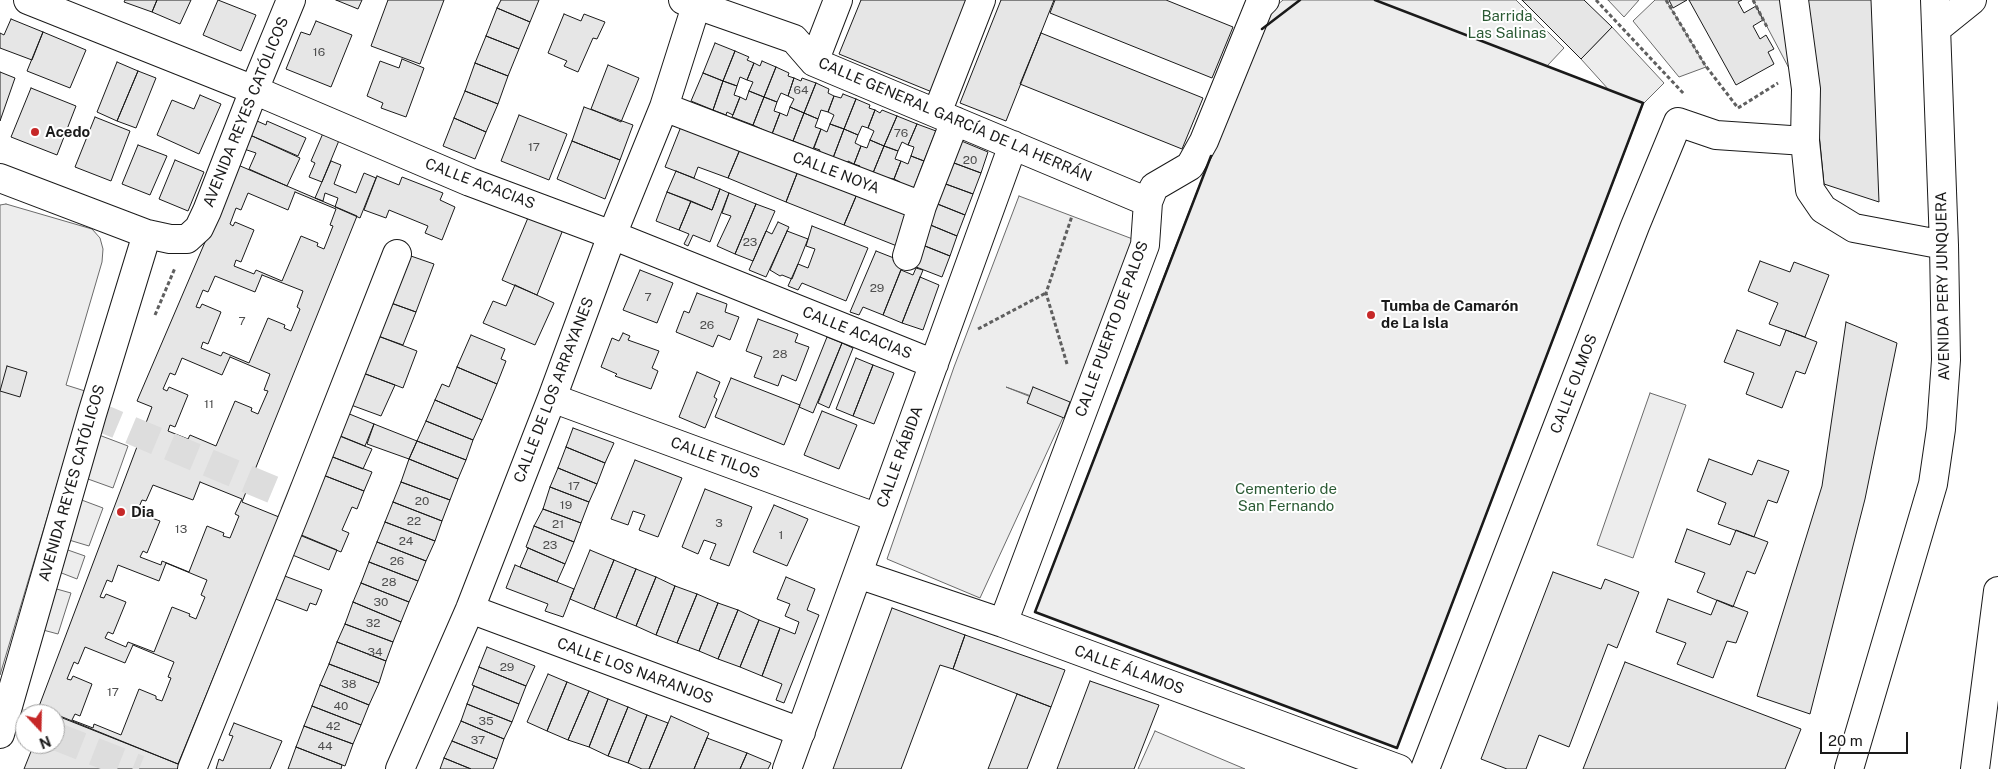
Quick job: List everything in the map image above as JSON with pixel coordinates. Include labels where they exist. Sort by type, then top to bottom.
[{"type":"main road","name":"CALLE ACACIAS","points":[[28,0],[254,90],[470,182],[612,234],[934,364]]},
{"type":"main road","name":"AVENIDA REYES CATÓLICOS","points":[[0,178],[148,234],[170,239],[187,239],[198,228],[207,211],[291,0]]},
{"type":"main road","points":[[814,62],[838,0]]},
{"type":"main road","points":[[907,256],[981,0]]},
{"type":"main road","points":[[1148,202],[1154,187],[1190,166],[1204,141],[1259,6],[1265,0]]},
{"type":"main road","points":[[1794,0],[1806,89],[1805,140],[1810,190],[1823,209],[1854,228],[1944,246]]},
{"type":"main road","name":"AVENIDA PERY JUNQUERA","points":[[1849,769],[1933,484],[1941,429],[1946,360],[1935,0]]},
{"type":"main road","points":[[1936,29],[1972,0]]},
{"type":"main road","name":"CALLE GENERAL GARCÍA DE LA HERRÁN","points":[[689,3],[794,39],[814,62],[1148,202]]},
{"type":"main road","name":"CALLE DE LOS ARRAYANES","points":[[400,769],[470,609],[552,398],[612,234],[664,107],[689,3]]},
{"type":"main road","name":"CALLE NOYA","points":[[664,107],[922,206]]},
{"type":"main road","name":"CALLE OLMOS","points":[[1424,769],[1632,235],[1678,122],[1716,134],[1805,140]]},
{"type":"main road","name":"CALLE RÁBIDA","points":[[787,769],[1013,145]]},
{"type":"main road","name":"CALLE PUERTO DE PALOS","points":[[1003,623],[1145,245],[1148,202]]},
{"type":"main road","name":"AVENIDA REYES CATÓLICOS","points":[[0,734],[92,414],[148,234]]},
{"type":"main road","points":[[192,769],[397,254]]},
{"type":"main road","name":"CALLE TILOS","points":[[552,398],[878,518]]},
{"type":"main road","name":"CALLE ÁLAMOS","points":[[858,574],[1003,623],[1400,769]]},
{"type":"main road","points":[[1975,769],[1998,591]]},
{"type":"main road","name":"CALLE LOS NARANJOS","points":[[470,609],[801,732]]},
{"type":"path","points":[[1596,0],[1686,96]]},
{"type":"path","points":[[1666,0],[1705,65],[1742,113]]},
{"type":"path","points":[[1753,0],[1770,33]]},
{"type":"path","points":[[1738,108],[1784,79]]},
{"type":"path","points":[[1067,364],[1046,292],[1072,216]]},
{"type":"path","points":[[976,330],[1046,292]]},
{"type":"shaded area","name":"Cementerio de San Fernando","points":[[1283,0],[1516,0],[1564,48],[1547,66],[1609,90],[1581,59],[1612,27],[1664,83],[1643,104],[1397,748],[1035,612],[1260,30],[1268,13]]},
{"type":"shaded area","points":[[1608,0],[1639,0],[1624,17]]},
{"type":"shaded area","points":[[1655,0],[1666,0],[1706,67],[1679,77],[1633,21]]},
{"type":"shaded area","points":[[1753,0],[1788,0],[1792,74]]},
{"type":"shaded area","points":[[1019,196],[1138,241],[1073,411],[1006,387],[1066,411],[980,598],[887,559],[954,367]]},
{"type":"shaded area","points":[[6,204],[92,229],[100,238],[103,249],[102,262],[66,385],[85,391],[0,675],[0,205]]},
{"type":"shaded area","points":[[1650,393],[1686,405],[1633,558],[1597,545]]},
{"type":"shaded area","points":[[99,435],[128,446],[113,488],[88,479]]},
{"type":"shaded area","points":[[79,499],[103,508],[89,546],[69,540]]},
{"type":"shaded area","points":[[65,549],[85,556],[77,579],[59,572]]},
{"type":"shaded area","points":[[53,588],[71,593],[58,634],[43,630]]},
{"type":"shaded area","points":[[1155,731],[1245,769],[1138,769]]},
{"type":"building","points":[[125,0],[157,0],[152,12],[124,2]]},
{"type":"building","points":[[157,0],[191,0],[180,24],[152,12]]},
{"type":"building","points":[[218,0],[256,15],[241,51],[203,35]]},
{"type":"building","points":[[336,0],[362,0],[358,9]]},
{"type":"building","points":[[388,0],[444,0],[420,64],[371,46]]},
{"type":"building","points":[[501,0],[539,0],[530,22],[497,8]]},
{"type":"building","points":[[861,0],[969,0],[932,92],[839,54]]},
{"type":"building","points":[[1001,0],[1054,0],[1006,121],[960,103]]},
{"type":"building","points":[[1055,0],[1166,0],[1233,27],[1212,78],[1050,13]]},
{"type":"building","points":[[1522,0],[1584,0],[1612,27],[1581,59]]},
{"type":"building","points":[[1669,0],[1687,0],[1673,8]]},
{"type":"building","points":[[1689,0],[1742,0],[1738,2],[1744,13],[1756,6],[1763,20],[1753,26],[1760,39],[1766,35],[1774,49],[1768,52],[1774,64],[1736,85]]},
{"type":"building","points":[[1806,0],[1871,0],[1879,202],[1824,184]]},
{"type":"building","points":[[497,8],[530,22],[519,49],[486,36]]},
{"type":"building","points":[[564,14],[581,21],[584,14],[605,22],[597,39],[593,38],[578,72],[564,66],[567,61],[548,53]]},
{"type":"building","points":[[11,19],[43,32],[32,60],[0,48],[0,33],[4,35]]},
{"type":"building","points":[[316,21],[352,35],[331,87],[286,69],[301,32],[310,35]]},
{"type":"building","points":[[43,32],[86,50],[70,88],[27,71]]},
{"type":"building","points":[[1041,33],[1203,98],[1182,149],[1020,84]]},
{"type":"building","points":[[486,36],[519,49],[508,76],[475,63]]},
{"type":"building","points":[[715,43],[735,51],[723,81],[703,73]]},
{"type":"building","points":[[735,51],[749,57],[747,60],[754,63],[747,80],[740,77],[737,86],[723,81]]},
{"type":"building","points":[[402,59],[424,68],[406,117],[381,108],[383,103],[367,96],[380,61],[399,68]]},
{"type":"building","points":[[762,61],[776,67],[764,97],[749,91],[753,82],[747,80],[754,63],[760,66]]},
{"type":"building","points":[[117,62],[138,71],[117,121],[97,112]]},
{"type":"building","points":[[475,63],[508,76],[498,104],[465,91]]},
{"type":"building","points":[[608,65],[639,78],[621,122],[591,109]]},
{"type":"building","points":[[776,67],[789,73],[788,76],[794,78],[788,96],[781,93],[777,102],[764,97]]},
{"type":"building","points":[[138,71],[156,78],[136,128],[117,121]]},
{"type":"building","points":[[0,72],[15,78],[0,121]]},
{"type":"building","points":[[703,73],[723,81],[713,110],[691,101]]},
{"type":"building","points":[[794,78],[801,81],[802,78],[816,83],[804,113],[790,107],[794,99],[788,96]]},
{"type":"building","points":[[723,81],[737,86],[734,95],[740,97],[733,115],[727,112],[726,115],[713,110]]},
{"type":"building","points":[[816,83],[829,89],[828,93],[834,96],[828,112],[821,110],[818,119],[804,113]]},
{"type":"building","points":[[31,88],[76,106],[57,155],[11,137]]},
{"type":"building","points":[[465,91],[498,104],[486,132],[454,118]]},
{"type":"building","points":[[749,91],[764,97],[753,125],[732,117],[740,97],[746,100]]},
{"type":"building","points":[[843,94],[856,99],[844,129],[830,124],[834,115],[828,112],[834,96],[841,98]]},
{"type":"building","points":[[200,95],[221,104],[199,154],[157,135],[172,100],[194,109]]},
{"type":"building","points":[[764,97],[777,102],[774,111],[780,113],[772,134],[753,125]]},
{"type":"building","points":[[856,99],[870,105],[869,108],[875,110],[868,128],[862,126],[858,135],[844,129]]},
{"type":"building","points":[[584,107],[633,125],[620,160],[572,141]]},
{"type":"building","points":[[790,107],[804,113],[793,141],[772,134],[780,113],[787,116]]},
{"type":"building","points":[[875,110],[880,113],[882,110],[897,116],[884,146],[870,140],[874,131],[868,128]]},
{"type":"building","points":[[804,113],[818,119],[815,127],[821,129],[813,149],[793,141]]},
{"type":"building","points":[[519,115],[567,134],[549,180],[501,161]]},
{"type":"building","points":[[897,116],[917,124],[908,145],[902,142],[898,151],[884,146]]},
{"type":"building","points":[[95,117],[130,131],[111,181],[75,167]]},
{"type":"building","points":[[454,118],[486,132],[475,159],[443,146]]},
{"type":"building","points":[[257,121],[266,125],[267,121],[306,138],[298,156],[250,135]]},
{"type":"building","points":[[682,124],[741,147],[728,178],[698,167],[694,178],[665,167]]},
{"type":"building","points":[[830,124],[844,129],[833,158],[814,148],[821,129],[827,132]]},
{"type":"building","points":[[917,124],[936,131],[924,161],[911,156],[914,147],[908,145]]},
{"type":"building","points":[[844,129],[858,135],[855,143],[861,146],[854,164],[833,158]]},
{"type":"building","points":[[324,131],[340,138],[322,182],[309,177],[315,163],[311,161]]},
{"type":"building","points":[[250,135],[300,158],[287,186],[249,169],[256,153],[244,149]]},
{"type":"building","points":[[870,140],[884,146],[873,173],[854,164],[861,146],[867,148]]},
{"type":"building","points":[[959,140],[988,152],[981,173],[954,163],[956,157],[953,156]]},
{"type":"building","points":[[572,141],[620,160],[605,199],[557,179]]},
{"type":"building","points":[[138,145],[167,156],[150,195],[122,184]]},
{"type":"building","points":[[884,146],[898,151],[895,159],[901,161],[894,179],[887,179],[873,173]]},
{"type":"building","points":[[741,147],[798,171],[786,202],[728,178]]},
{"type":"building","points":[[911,156],[924,161],[913,190],[899,184],[900,182],[894,179],[901,161],[908,164]]},
{"type":"building","points":[[175,160],[204,172],[188,211],[159,199]]},
{"type":"building","points":[[331,161],[341,165],[334,184],[356,193],[364,173],[376,178],[360,218],[335,207],[338,198],[325,193],[323,201],[315,198]]},
{"type":"building","points":[[954,163],[981,173],[973,194],[943,183]]},
{"type":"building","points":[[238,165],[357,216],[242,502],[279,517],[178,764],[65,718],[65,704],[40,704],[152,407],[137,401]]},
{"type":"building","points":[[676,171],[720,189],[712,210],[667,192]]},
{"type":"building","points":[[798,171],[857,194],[844,225],[786,202]]},
{"type":"building","points":[[377,176],[399,185],[402,177],[443,193],[440,200],[455,207],[442,240],[425,233],[428,226],[389,210],[386,218],[364,210]]},
{"type":"building","points":[[943,183],[973,194],[965,215],[935,203]]},
{"type":"building","points":[[720,189],[729,193],[710,242],[693,235],[688,246],[684,244],[689,234],[679,230],[691,201],[712,210]]},
{"type":"building","points":[[295,192],[336,209],[330,225],[333,226],[324,249],[317,246],[318,243],[301,236],[282,281],[256,270],[254,274],[234,266],[236,260],[241,262],[254,230],[235,222],[233,226],[230,224],[236,208],[241,210],[248,193],[288,210]]},
{"type":"building","points":[[667,192],[691,201],[679,230],[656,221]]},
{"type":"building","points":[[729,193],[756,204],[735,254],[717,246],[731,216],[722,213]]},
{"type":"building","points":[[857,194],[914,217],[902,248],[844,225]]},
{"type":"building","points":[[935,203],[965,215],[957,236],[928,224]]},
{"type":"building","points":[[756,204],[775,211],[753,261],[735,254]]},
{"type":"building","points":[[530,213],[564,227],[537,295],[502,280]]},
{"type":"building","points":[[778,222],[789,227],[766,277],[749,270],[766,231],[772,234]]},
{"type":"building","points":[[928,224],[957,236],[950,256],[920,244]]},
{"type":"building","points":[[812,226],[868,248],[846,301],[802,283],[798,290],[788,286],[798,264],[808,268],[815,249],[806,246]]},
{"type":"building","points":[[787,231],[808,239],[792,279],[780,276],[770,270]]},
{"type":"building","points":[[920,244],[950,256],[942,277],[911,265]]},
{"type":"building","points":[[876,251],[904,262],[883,315],[863,307],[859,315],[850,312]]},
{"type":"building","points":[[408,255],[434,264],[416,312],[391,303]]},
{"type":"building","points":[[1760,261],[1790,272],[1794,262],[1829,275],[1805,337],[1769,324],[1778,303],[1748,291]]},
{"type":"building","points":[[916,268],[923,270],[902,323],[883,315],[901,270],[913,275]]},
{"type":"building","points":[[640,270],[673,283],[657,323],[623,310]]},
{"type":"building","points":[[262,275],[303,291],[297,307],[300,309],[291,331],[284,328],[285,325],[268,318],[249,363],[223,352],[221,356],[201,348],[203,342],[208,344],[221,312],[202,304],[200,308],[196,307],[203,290],[208,292],[215,276],[255,292]]},
{"type":"building","points":[[920,277],[939,285],[923,330],[902,323]]},
{"type":"building","points":[[515,285],[554,303],[535,345],[483,323],[493,301],[506,306]]},
{"type":"building","points":[[697,293],[727,304],[725,312],[739,317],[730,340],[718,335],[713,347],[676,332],[684,311],[689,313]]},
{"type":"building","points":[[391,303],[416,312],[403,345],[378,336]]},
{"type":"building","points":[[758,319],[798,334],[795,342],[809,347],[796,381],[782,375],[778,386],[754,377],[762,357],[746,351]]},
{"type":"building","points":[[1846,322],[1897,343],[1865,499],[1810,714],[1757,696],[1822,486]]},
{"type":"building","points":[[1737,330],[1780,346],[1786,330],[1817,342],[1805,374],[1796,371],[1782,408],[1746,394],[1754,373],[1724,362]]},
{"type":"building","points":[[623,333],[630,336],[628,340],[659,351],[652,368],[658,371],[651,389],[615,376],[617,374],[601,367],[612,338],[619,341]]},
{"type":"building","points":[[471,335],[505,349],[501,359],[506,361],[497,384],[457,367]]},
{"type":"building","points":[[378,336],[417,351],[403,388],[363,373]]},
{"type":"building","points":[[827,337],[842,343],[813,413],[799,407]]},
{"type":"building","points":[[842,343],[853,348],[829,408],[818,403]]},
{"type":"building","points":[[230,357],[270,374],[264,390],[268,391],[258,414],[251,411],[252,408],[235,401],[216,446],[190,435],[188,439],[168,431],[170,425],[175,427],[188,395],[169,387],[167,391],[163,389],[170,373],[175,375],[182,358],[222,375]]},
{"type":"building","points":[[856,358],[873,365],[853,416],[836,409]]},
{"type":"building","points":[[873,365],[894,373],[874,424],[853,416]]},
{"type":"building","points":[[7,366],[27,372],[20,397],[0,391]]},
{"type":"building","points":[[457,367],[497,384],[482,420],[435,400],[442,384],[449,387]]},
{"type":"building","points":[[697,372],[720,382],[714,397],[717,399],[705,428],[679,417]]},
{"type":"building","points":[[363,373],[395,385],[381,416],[351,405]]},
{"type":"building","points":[[731,378],[800,405],[784,445],[715,417]]},
{"type":"building","points":[[1033,387],[1070,402],[1064,418],[1027,403]]},
{"type":"building","points":[[435,400],[482,420],[473,440],[426,421]]},
{"type":"building","points":[[822,411],[857,425],[839,469],[804,455]]},
{"type":"building","points":[[347,413],[374,424],[365,446],[338,435]]},
{"type":"building","points":[[426,421],[473,440],[466,460],[417,441]]},
{"type":"building","points":[[374,424],[417,441],[409,459],[367,444]]},
{"type":"building","points":[[573,428],[614,443],[605,463],[566,447]]},
{"type":"building","points":[[337,435],[372,449],[363,469],[328,455]]},
{"type":"building","points":[[417,441],[466,460],[458,479],[409,459]]},
{"type":"building","points":[[566,447],[605,463],[597,484],[558,468]]},
{"type":"building","points":[[330,456],[372,472],[364,491],[323,475]]},
{"type":"building","points":[[409,459],[458,479],[450,500],[401,482]]},
{"type":"building","points":[[1709,459],[1752,475],[1758,460],[1789,471],[1777,503],[1768,500],[1754,537],[1718,524],[1726,503],[1697,491]]},
{"type":"building","points":[[635,460],[682,478],[658,537],[639,530],[645,515],[633,511],[628,525],[611,519]]},
{"type":"building","points":[[558,468],[597,484],[589,502],[550,487]]},
{"type":"building","points":[[323,475],[364,491],[357,509],[352,507],[342,530],[349,533],[341,552],[297,534]]},
{"type":"building","points":[[200,482],[242,499],[235,514],[239,516],[230,538],[223,536],[224,533],[207,526],[189,572],[162,561],[161,565],[140,557],[143,551],[147,553],[160,521],[141,514],[139,517],[135,516],[142,500],[146,501],[153,485],[193,500]]},
{"type":"building","points":[[401,482],[450,500],[442,521],[393,502]]},
{"type":"building","points":[[550,487],[589,502],[581,523],[543,509]]},
{"type":"building","points":[[705,489],[752,507],[729,566],[710,559],[716,544],[704,540],[698,554],[682,547]]},
{"type":"building","points":[[393,502],[442,521],[435,541],[385,522]]},
{"type":"building","points":[[774,505],[808,519],[787,566],[753,552]]},
{"type":"building","points":[[543,509],[581,523],[574,542],[534,526]]},
{"type":"building","points":[[385,522],[435,541],[426,561],[377,542]]},
{"type":"building","points":[[534,526],[574,542],[565,564],[526,547]]},
{"type":"building","points":[[1687,529],[1730,545],[1736,530],[1768,542],[1755,574],[1747,571],[1733,607],[1697,592],[1705,573],[1675,562]]},
{"type":"building","points":[[299,534],[337,550],[329,570],[290,554]]},
{"type":"building","points":[[377,542],[426,561],[418,581],[369,562]]},
{"type":"building","points":[[528,548],[565,564],[557,582],[520,567]]},
{"type":"building","points":[[590,550],[614,560],[594,609],[570,599]]},
{"type":"building","points":[[614,560],[636,569],[616,618],[594,609]]},
{"type":"building","points":[[369,562],[418,581],[409,602],[361,583]]},
{"type":"building","points":[[166,563],[207,580],[201,595],[205,597],[196,619],[189,616],[190,614],[172,607],[154,652],[128,642],[126,647],[105,638],[108,632],[113,634],[126,602],[106,594],[104,598],[100,597],[107,580],[112,582],[118,565],[159,581]]},
{"type":"building","points":[[515,565],[574,589],[563,617],[545,611],[548,604],[506,588]]},
{"type":"building","points":[[636,569],[656,577],[636,626],[616,618]]},
{"type":"building","points":[[1553,572],[1601,589],[1605,579],[1639,592],[1617,648],[1608,644],[1569,747],[1539,735],[1526,769],[1507,769],[1481,759]]},
{"type":"building","points":[[282,575],[322,590],[316,605],[310,603],[307,611],[273,598]]},
{"type":"building","points":[[656,577],[675,586],[656,635],[636,626]]},
{"type":"building","points":[[786,577],[815,589],[807,610],[819,615],[784,703],[776,700],[782,684],[762,676],[780,628],[795,634],[799,622],[785,616],[790,604],[777,599]]},
{"type":"building","points":[[361,583],[409,602],[401,622],[353,602]]},
{"type":"building","points":[[675,586],[697,594],[677,643],[656,635]]},
{"type":"building","points":[[697,594],[718,603],[699,651],[677,643]]},
{"type":"building","points":[[1668,599],[1711,615],[1717,600],[1748,612],[1736,643],[1727,641],[1713,678],[1677,664],[1686,643],[1656,632]]},
{"type":"building","points":[[353,602],[401,622],[393,642],[345,624]]},
{"type":"building","points":[[718,603],[738,610],[718,659],[699,651]]},
{"type":"building","points":[[892,608],[965,635],[953,669],[940,665],[901,769],[833,769]]},
{"type":"building","points":[[738,610],[759,620],[740,667],[718,659]]},
{"type":"building","points":[[759,620],[780,628],[762,676],[740,667]]},
{"type":"building","points":[[345,624],[393,642],[386,661],[337,642]]},
{"type":"building","points":[[965,635],[1065,670],[1051,707],[953,669]]},
{"type":"building","points":[[337,642],[386,661],[379,683],[329,664]]},
{"type":"building","points":[[133,645],[174,662],[168,677],[171,678],[162,701],[156,699],[156,696],[139,689],[121,735],[94,724],[93,728],[72,720],[75,714],[80,716],[92,684],[73,676],[71,680],[67,679],[74,662],[78,664],[85,647],[125,663]]},
{"type":"building","points":[[487,647],[535,666],[526,686],[479,667]]},
{"type":"building","points":[[1625,662],[1801,729],[1785,769],[1583,769]]},
{"type":"building","points":[[329,664],[379,683],[369,705],[320,685]]},
{"type":"building","points":[[479,667],[526,686],[519,704],[472,685]]},
{"type":"building","points":[[548,674],[567,682],[547,731],[527,722]]},
{"type":"building","points":[[1090,681],[1159,705],[1134,769],[1057,769]]},
{"type":"building","points":[[567,682],[589,691],[568,740],[547,731]]},
{"type":"building","points":[[320,685],[369,705],[361,725],[312,706]]},
{"type":"building","points":[[474,686],[519,704],[512,722],[467,704]]},
{"type":"building","points":[[589,691],[608,699],[589,747],[568,740]]},
{"type":"building","points":[[1017,694],[1051,707],[1027,769],[988,769]]},
{"type":"building","points":[[608,699],[628,707],[608,756],[589,747]]},
{"type":"building","points":[[467,704],[512,722],[504,739],[461,721]]},
{"type":"building","points":[[312,706],[361,725],[353,744],[304,726]]},
{"type":"building","points":[[628,707],[647,715],[628,763],[608,756]]},
{"type":"building","points":[[647,715],[668,723],[649,769],[642,769],[628,763]]},
{"type":"building","points":[[671,716],[709,733],[694,769],[649,769]]},
{"type":"building","points":[[65,719],[183,766],[182,769],[24,769],[30,754],[65,754]]},
{"type":"building","points":[[461,721],[504,739],[497,759],[452,741]]},
{"type":"building","points":[[234,723],[282,741],[270,769],[216,769],[219,759],[223,761],[233,736],[229,735]]},
{"type":"building","points":[[304,726],[353,744],[345,766],[296,747]]},
{"type":"building","points":[[707,738],[747,753],[740,769],[694,769]]},
{"type":"building","points":[[452,741],[497,759],[493,769],[471,769],[444,758]]},
{"type":"building","points":[[296,747],[342,765],[341,769],[288,769]]},
{"type":"building","points":[[747,753],[771,763],[768,769],[740,769]]},
{"type":"building","points":[[444,758],[471,769],[440,769]]},
{"type":"tunnel","points":[[92,414],[300,501]]},
{"type":"tunnel","points":[[5,717],[15,720]]},
{"type":"tunnel","points":[[65,740],[139,769]]},
{"type":"wall","points":[[1262,29],[1300,0]]},
{"type":"wall","points":[[1211,156],[1035,612],[1397,748],[1643,103],[1375,0]]},
{"type":"place","name":"Acedo","points":[[35,132]]},
{"type":"place","name":"Tumba de Camarón de La Isla","points":[[1371,315]]},
{"type":"place","name":"Dia","points":[[121,512]]},
{"type":"park label","name":"Barrida Las Salinas","points":[[1507,24]]}]
